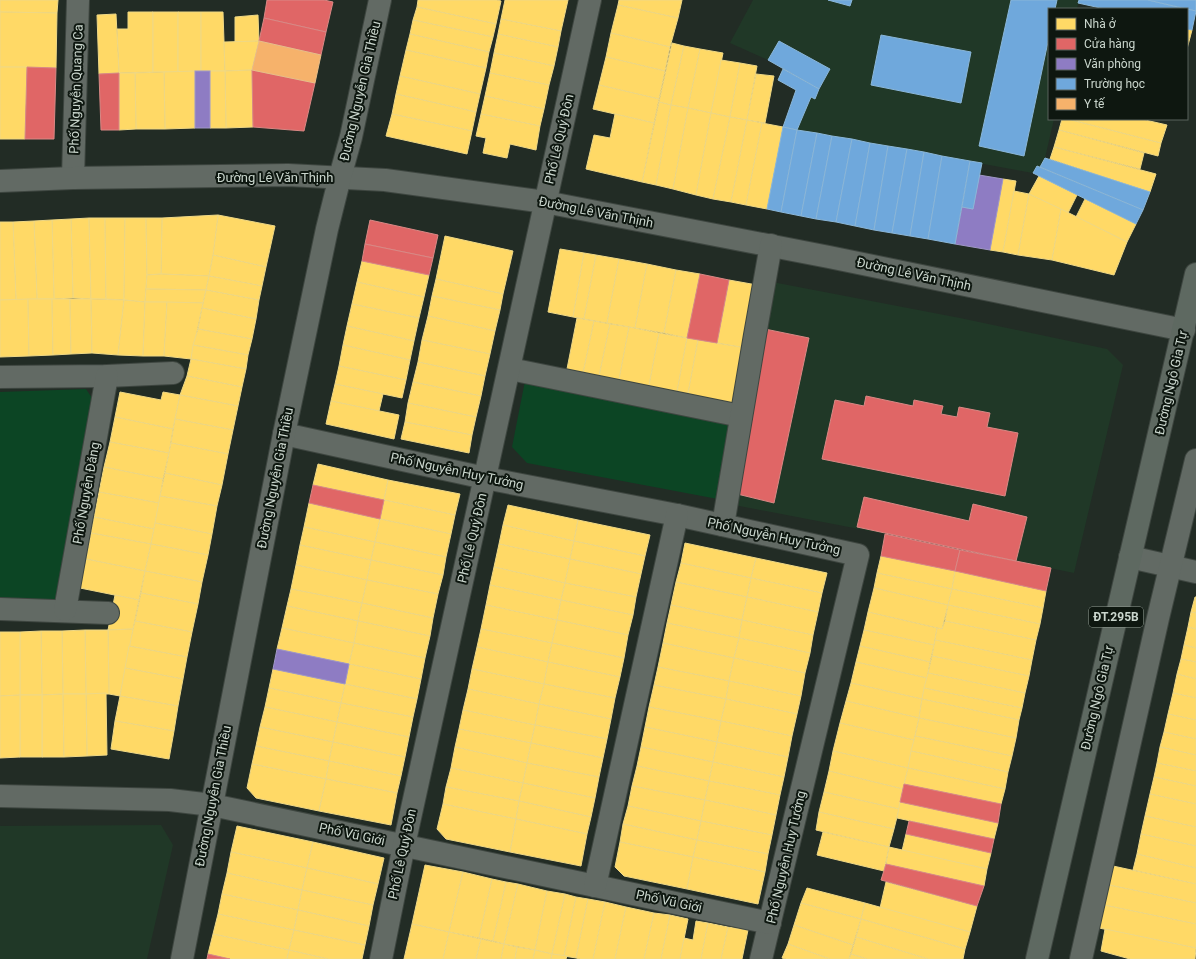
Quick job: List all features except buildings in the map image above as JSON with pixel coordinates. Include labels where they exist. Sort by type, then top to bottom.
[{"type":"main road","name":"Đường Ngô Gia Tự","points":[[1037,959],[1130,557],[1189,317],[1196,274]]},
{"type":"street","name":"Phố Nguyễn Quang Ca","points":[[73,178],[78,0]]},
{"type":"street","name":"Đường Nguyễn Gia Thiều","points":[[182,959],[284,434],[340,177],[351,137],[380,0]]},
{"type":"street","name":"Phố Lê Quý Đôn","points":[[381,959],[404,844],[486,478],[590,0]]},
{"type":"street","name":"Đường Lê Văn Thịnh","points":[[0,181],[73,178],[288,175],[385,180],[545,202],[771,245],[1189,317]]},
{"type":"street","points":[[723,525],[771,245]]},
{"type":"street","points":[[510,369],[741,416]]},
{"type":"street","points":[[0,377],[107,376],[173,373]]},
{"type":"street","name":"Phố Nguyễn Đăng","points":[[65,610],[107,376]]},
{"type":"street","name":"Phố Nguyễn Huy Tưởng","points":[[284,434],[486,478],[678,515],[858,555],[761,959]]},
{"type":"street","points":[[1081,959],[1170,567],[1196,460]]},
{"type":"street","points":[[596,886],[678,515]]},
{"type":"street","points":[[1130,557],[1196,572]]},
{"type":"street","points":[[0,609],[65,610],[108,613]]},
{"type":"street","name":"Phố Vũ Giới","points":[[0,796],[170,800],[212,805],[404,844],[770,923]]},
{"type":"shaded area","points":[[753,0],[1079,0],[1077,8],[1048,8],[1048,120],[1054,120],[1045,158],[1040,167],[1037,166],[1033,173],[797,130],[811,97],[815,99],[830,69],[779,41],[768,60],[730,43]]},
{"type":"shaded area","points":[[767,281],[960,318],[1107,349],[1123,365],[1074,573],[729,504]]},
{"type":"shaded area","points":[[161,825],[173,845],[147,959],[0,959],[0,826]]},
{"type":"green space","points":[[525,381],[734,419],[723,500],[527,463],[512,447]]},
{"type":"green space","points":[[86,389],[94,401],[64,600],[0,603],[0,392]]}]
